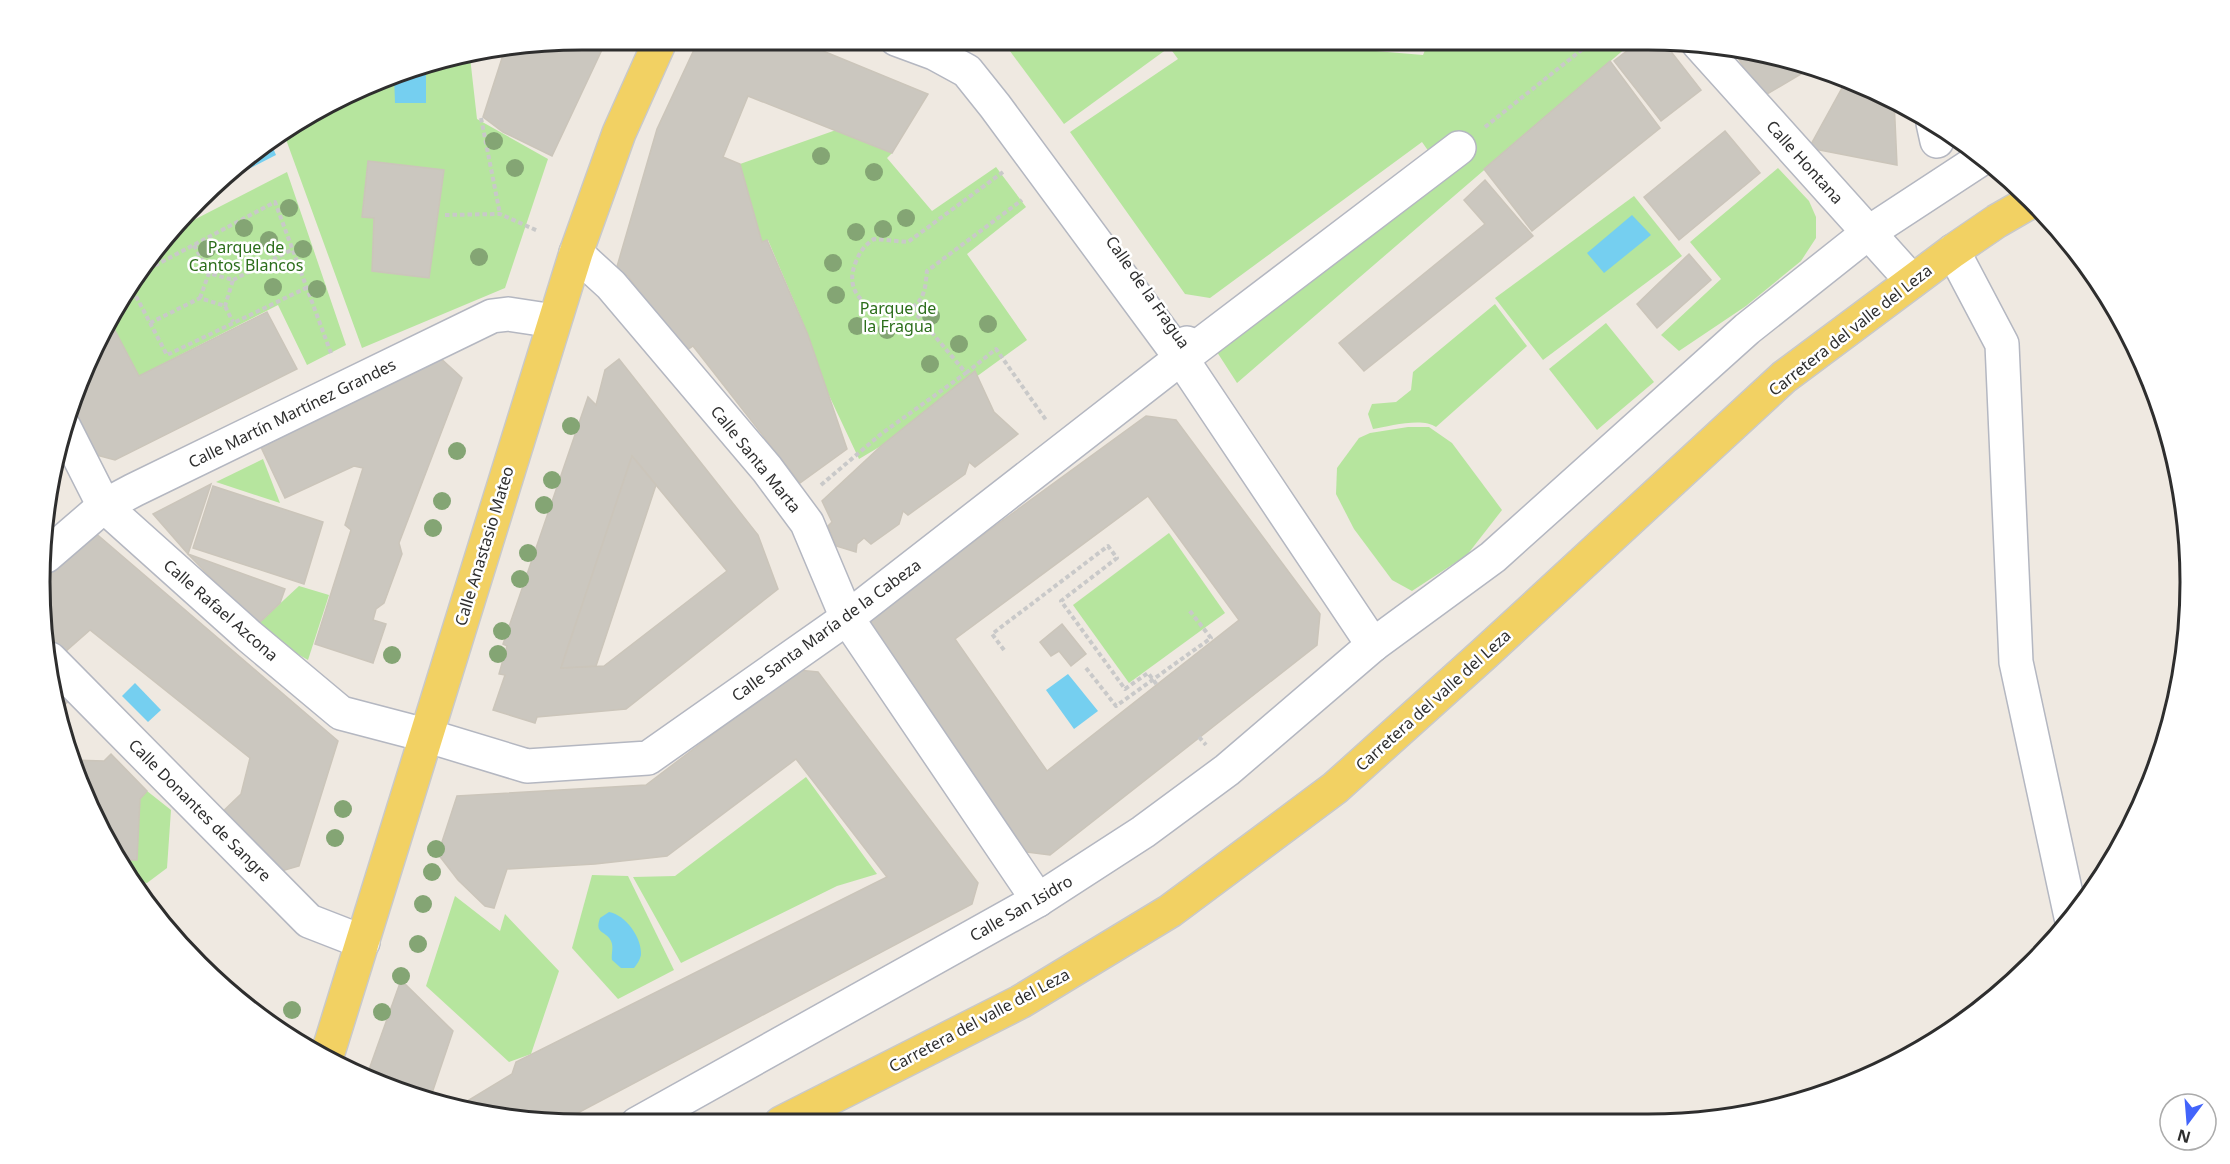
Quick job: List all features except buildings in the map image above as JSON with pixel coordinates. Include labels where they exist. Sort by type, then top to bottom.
[{"type":"main road","name":"Calle Anastasio Mateo","points":[[329,1050],[576,253],[619,133],[656,50]]},
{"type":"main road","name":"Carretera del valle del Leza","points":[[799,1114],[1020,1002],[1170,911],[1198,891],[1335,788],[1784,377],[1953,251],[2025,205]]},
{"type":"street","points":[[926,50],[967,71],[1186,355]]},
{"type":"street","name":"Calle de la Fragua","points":[[969,50],[991,71],[1186,355],[1373,645]]},
{"type":"street","name":"Calle Hontana","points":[[1707,53],[1912,281]]},
{"type":"street","name":"Calle Santa María de la Cabeza","points":[[425,735],[527,766],[648,758],[847,618],[1186,355],[1459,148]]},
{"type":"street","name":"Calle San Isidro","points":[[655,1114],[1038,900],[1143,832],[1227,770],[1373,645],[1493,557],[1748,329],[1868,233],[1975,163]]},
{"type":"street","points":[[1953,251],[2002,345],[2016,662],[2069,907]]},
{"type":"street","name":"Calle Santa Marta","points":[[576,253],[611,285],[767,469],[807,523],[847,618],[1038,900]]},
{"type":"street","name":"Calle Martín Martínez Grandes","points":[[51,552],[104,506],[492,316],[508,314],[554,321]]},
{"type":"street","name":"Calle Rafael Azcona","points":[[70,438],[104,506],[249,636],[341,713],[425,735]]},
{"type":"street","name":"Calle Donantes de Sangre","points":[[56,665],[309,921],[363,942]]},
{"type":"path","points":[[1459,148],[1582,50]]},
{"type":"path","points":[[481,118],[500,214]]},
{"type":"path","points":[[1006,170],[908,242],[874,238],[861,248],[851,275],[856,296],[869,306],[884,311],[900,312],[911,308],[923,295],[927,271],[1026,197]]},
{"type":"path","points":[[154,266],[275,201],[345,388]]},
{"type":"path","points":[[445,215],[500,214],[538,231]]},
{"type":"path","points":[[194,245],[209,273],[233,280],[292,249]]},
{"type":"path","points":[[150,323],[200,298],[209,273]]},
{"type":"path","points":[[233,280],[225,306],[233,322]]},
{"type":"path","points":[[135,293],[167,355],[306,288]]},
{"type":"path","points":[[200,298],[225,306]]},
{"type":"path","points":[[911,308],[966,373]]},
{"type":"path","points":[[814,491],[881,434],[996,349],[1048,423]]},
{"type":"path","points":[[1004,650],[992,634],[1108,546],[1117,558],[1061,601],[1125,689],[1148,674],[1157,685]]},
{"type":"path","points":[[1086,668],[1116,706],[1210,638],[1189,610]]},
{"type":"green space","points":[[1009,50],[1166,50],[1064,124]]},
{"type":"green space","points":[[1171,50],[1364,50],[1423,55],[1425,50],[1623,50],[1237,383],[1215,349],[1441,169],[1422,142],[1210,298],[1185,294],[1070,132],[1178,59]]},
{"type":"green space","points":[[471,62],[477,119],[548,159],[505,288],[362,348],[286,139],[346,104],[378,90],[411,78]]},
{"type":"green space","name":"Parque de la Fragua","points":[[836,130],[892,153],[887,158],[932,211],[996,167],[1026,207],[967,254],[1027,340],[881,446],[859,459],[826,389],[801,318],[768,240],[762,242],[740,164]]},
{"type":"green space","points":[[1778,168],[1809,201],[1816,217],[1816,238],[1801,261],[1746,306],[1679,351],[1661,335],[1721,279],[1690,242]]},
{"type":"green space","name":"Parque de Cantos Blancos","points":[[287,172],[346,345],[307,365],[278,305],[139,376],[114,329],[139,286],[190,222]]},
{"type":"green space","points":[[1634,196],[1682,256],[1543,360],[1495,298]]},
{"type":"green space","points":[[1495,304],[1527,346],[1436,427],[1415,422],[1373,429],[1368,414],[1372,404],[1396,402],[1411,390],[1413,372]]},
{"type":"green space","points":[[1606,323],[1654,382],[1597,430],[1549,369]]},
{"type":"green space","points":[[1408,427],[1429,427],[1452,443],[1502,510],[1467,555],[1412,591],[1392,580],[1354,529],[1336,494],[1337,468],[1359,438],[1370,433]]},
{"type":"green space","points":[[263,459],[280,503],[216,482]]},
{"type":"green space","points":[[1169,533],[1225,613],[1129,683],[1073,605]]},
{"type":"green space","points":[[299,586],[329,595],[308,660],[278,643],[257,625]]},
{"type":"green space","points":[[806,777],[877,874],[837,886],[681,963],[633,877],[675,876]]},
{"type":"green space","points":[[147,791],[171,810],[167,868],[147,883],[142,882],[128,860],[137,860],[140,799]]},
{"type":"green space","points":[[592,875],[628,876],[674,970],[618,999],[572,948]]},
{"type":"green space","points":[[455,896],[500,931],[505,914],[559,971],[531,1054],[509,1062],[426,986]]},
{"type":"water","points":[[426,73],[426,103],[395,103],[394,84]]},
{"type":"water","points":[[273,149],[276,155],[244,171]]},
{"type":"water","points":[[1632,215],[1651,235],[1604,273],[1587,253]]},
{"type":"water","points":[[1068,674],[1098,711],[1074,729],[1046,690]]},
{"type":"water","points":[[135,683],[161,710],[148,722],[122,696]]},
{"type":"water","points":[[609,912],[627,922],[636,935],[641,955],[634,968],[621,968],[612,960],[611,941],[598,927],[600,918]]}]
